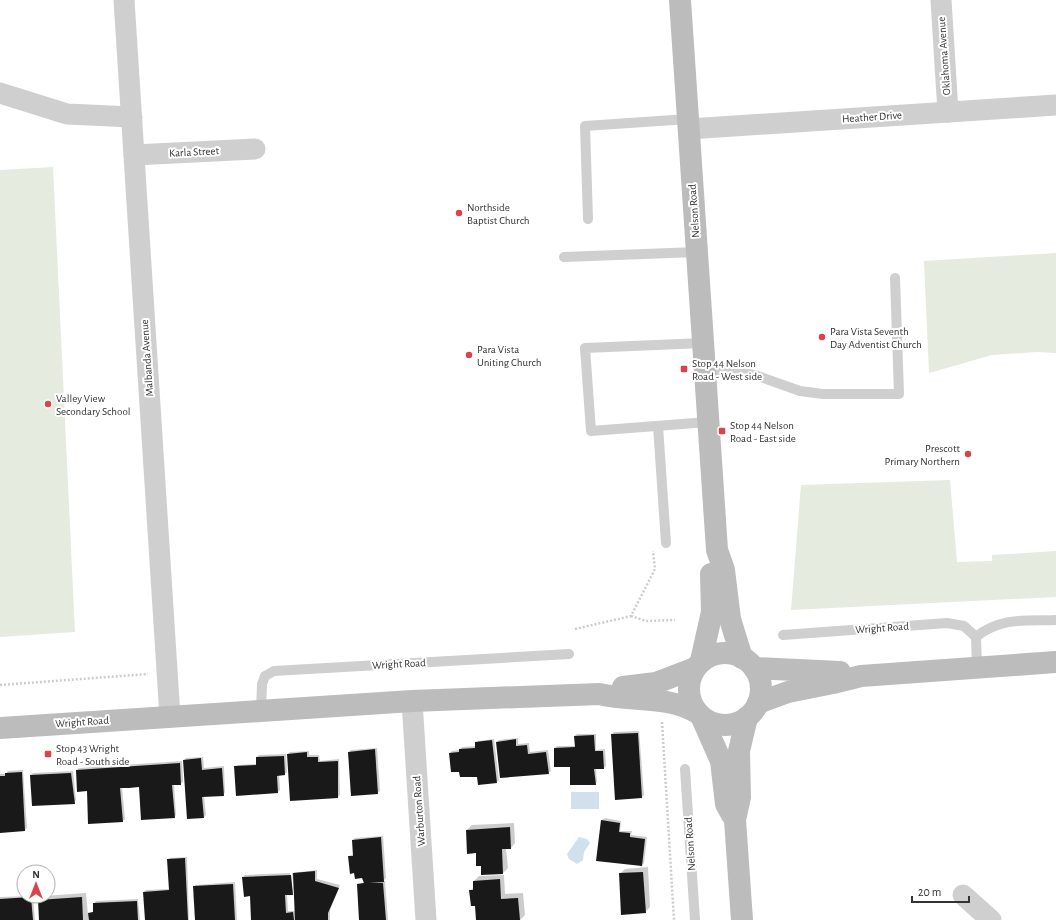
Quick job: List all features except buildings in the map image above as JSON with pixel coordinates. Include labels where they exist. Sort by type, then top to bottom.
[{"type":"main road","name":"Nelson Road","points":[[680,0],[717,550],[724,570],[730,619],[748,663]]},
{"type":"main road","name":"Nelson Road","points":[[698,665],[711,619],[711,572],[717,550]]},
{"type":"main road","points":[[734,820],[726,804],[723,771],[718,752],[691,701],[688,690],[690,679],[698,665],[718,654],[730,654],[748,663],[783,671],[831,671],[861,676]]},
{"type":"main road","points":[[699,715],[713,723],[725,725],[737,723],[752,710],[788,692],[861,676],[1056,662]]},
{"type":"main road","points":[[742,920],[734,820],[740,797],[739,751],[752,710],[760,693],[760,682],[748,663]]},
{"type":"main road","name":"Wright Road","points":[[599,694],[614,688],[656,683],[698,665]]},
{"type":"main road","name":"Wright Road","points":[[0,728],[412,701],[599,694],[614,697],[669,701],[699,715]]},
{"type":"street","name":"Malbanda Avenue","points":[[124,0],[170,717]]},
{"type":"street","name":"Oklahoma Avenue","points":[[940,0],[948,112]]},
{"type":"street","points":[[0,92],[66,114],[132,117]]},
{"type":"street","name":"Heather Drive","points":[[688,124],[948,112],[1056,105]]},
{"type":"street","name":"Karla Street","points":[[134,155],[255,149]]},
{"type":"street","name":"Warburton Road","points":[[412,701],[426,920]]},
{"type":"street","points":[[963,895],[991,920]]},
{"type":"lane","points":[[588,219],[585,126],[688,124]]},
{"type":"lane","points":[[564,257],[697,252]]},
{"type":"lane","points":[[706,371],[734,372],[755,375],[800,391],[823,394],[899,394],[895,278]]},
{"type":"lane","points":[[703,343],[585,348],[591,431],[708,422]]},
{"type":"lane","points":[[658,426],[666,543]]},
{"type":"lane","points":[[977,667],[976,637],[994,625],[1012,622],[1056,620]]},
{"type":"lane","name":"Wright Road","points":[[783,635],[947,623],[964,626],[976,637]]},
{"type":"lane","name":"Wright Road","points":[[260,711],[262,684],[265,676],[274,671],[569,654]]},
{"type":"lane","name":"Nelson Road","points":[[685,769],[695,920]]},
{"type":"path","points":[[631,616],[655,569],[652,544]]},
{"type":"path","points":[[575,628],[631,616],[646,621],[675,620]]},
{"type":"path","points":[[0,685],[149,674]]},
{"type":"path","points":[[662,715],[674,920]]},
{"type":"shaded area","points":[[53,167],[75,632],[0,637],[0,170]]},
{"type":"shaded area","points":[[1056,253],[1056,353],[1037,352],[992,355],[929,373],[924,261]]},
{"type":"shaded area","points":[[950,480],[957,562],[992,561],[992,555],[1056,551],[1056,597],[791,610],[801,485]]},
{"type":"water","points":[[571,792],[599,792],[599,809],[571,809]]},
{"type":"water","points":[[579,837],[587,839],[590,843],[584,852],[583,860],[577,864],[569,859],[567,854]]},
{"type":"place","name":"Northside Baptist Church","points":[[459,213]]},
{"type":"place","name":"Para Vista Seventh Day Adventist Church","points":[[822,337]]},
{"type":"place","name":"Para Vista Uniting Church","points":[[469,355]]},
{"type":"place","name":"Stop 44 Nelson Road - West side","points":[[684,369]]},
{"type":"place","name":"Valley View Secondary School","points":[[48,404]]},
{"type":"place","name":"Stop 44 Nelson Road - East side","points":[[722,431]]},
{"type":"place","name":"Prescott Primary Northern","points":[[968,454]]},
{"type":"place","name":"Stop 43 Wright Road - South side","points":[[48,754]]}]
